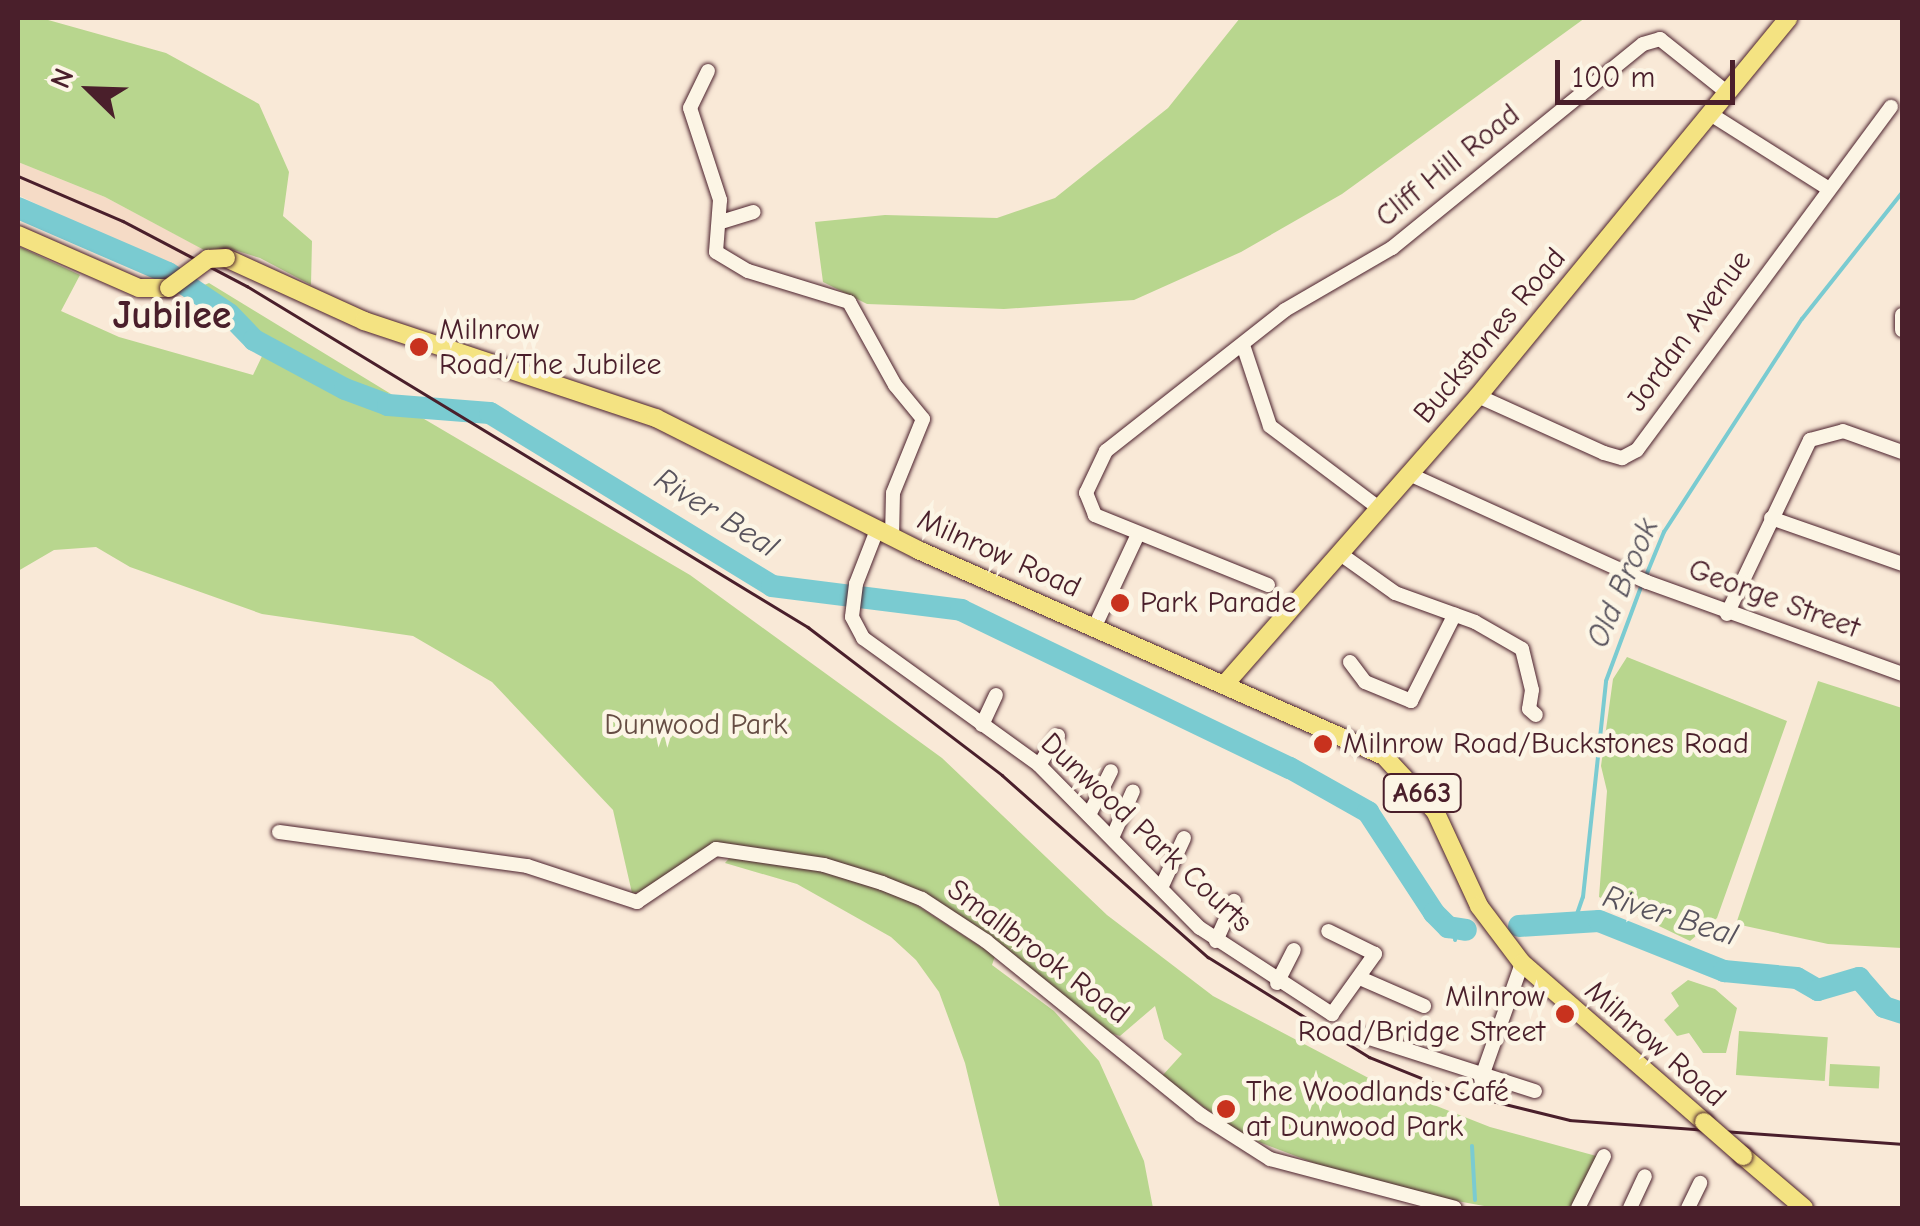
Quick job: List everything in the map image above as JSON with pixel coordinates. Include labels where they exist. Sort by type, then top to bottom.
[{"type":"main road","name":"Buckstones Road","points":[[1226,684],[1478,396],[1789,18]]},
{"type":"main road","name":"Milnrow Road","points":[[18,234],[139,288],[169,288],[208,259],[226,258],[364,321],[643,413],[884,534],[1226,684],[1401,769],[1435,811],[1479,906],[1522,963],[1804,1208]]},
{"type":"street","name":"Cliff Hill Road","points":[[1244,345],[1284,310],[1392,248],[1642,44],[1660,40],[1728,93]]},
{"type":"street","points":[[708,71],[690,108],[721,222],[753,212]]},
{"type":"street","name":"Jordan Avenue","points":[[1478,396],[1604,453],[1622,458],[1637,450],[1891,107]]},
{"type":"street","points":[[1712,116],[1829,190]]},
{"type":"street","name":"Dunwood Park Courts","points":[[721,222],[715,245],[727,261],[849,302],[895,384],[924,419],[893,493],[884,534],[856,584],[852,617],[863,638],[1040,765],[1216,940],[1277,983],[1332,1014],[1375,954],[1328,930]]},
{"type":"street","points":[[1902,316],[1902,330]]},
{"type":"street","points":[[1268,586],[1095,515],[1086,493],[1106,452],[1244,345],[1270,426],[1379,508]]},
{"type":"street","points":[[1727,614],[1800,451],[1815,436],[1843,431],[1902,452]]},
{"type":"street","name":"George Street","points":[[1408,474],[1640,580],[1902,674]]},
{"type":"street","points":[[1772,518],[1902,564]]},
{"type":"street","points":[[1095,626],[1138,534]]},
{"type":"street","points":[[1339,553],[1395,593],[1456,614],[1522,649],[1529,664],[1529,709],[1536,715]]},
{"type":"street","points":[[1350,662],[1365,682],[1411,701],[1456,614]]},
{"type":"street","points":[[982,725],[996,695]]},
{"type":"street","points":[[1040,765],[1058,736]]},
{"type":"street","points":[[1090,815],[1112,771]]},
{"type":"street","points":[[1112,838],[1133,791]]},
{"type":"street","name":"Smallbrook Road","points":[[279,832],[527,866],[637,902],[716,850],[824,865],[882,883],[922,899],[986,941],[1201,1115],[1270,1159],[1455,1208]]},
{"type":"street","points":[[1161,888],[1184,838]]},
{"type":"street","points":[[1216,940],[1234,901]]},
{"type":"street","points":[[1277,983],[1294,950]]},
{"type":"street","points":[[1481,1078],[1522,963]]},
{"type":"street","points":[[1360,978],[1424,1006]]},
{"type":"street","points":[[1354,1033],[1481,1078],[1535,1091]]},
{"type":"street","points":[[1578,1208],[1604,1156]]},
{"type":"street","points":[[1630,1208],[1645,1176]]},
{"type":"street","points":[[1688,1208],[1700,1183]]},
{"type":"shaded area","points":[[18,162],[105,197],[201,248],[171,269],[18,195]]},
{"type":"green space","points":[[18,18],[41,18],[166,53],[259,104],[289,172],[283,216],[312,241],[311,285],[260,258],[228,248],[204,250],[105,197],[18,162]]},
{"type":"green space","points":[[1240,18],[1585,18],[1342,194],[1241,252],[1134,300],[1004,309],[867,304],[823,282],[815,222],[885,215],[997,218],[1055,198],[1168,108]]},
{"type":"green space","name":"Dunwood Park","points":[[18,246],[80,275],[61,311],[119,337],[253,375],[264,352],[355,400],[419,416],[690,575],[942,758],[1107,915],[1213,996],[1378,1083],[1490,1127],[1600,1157],[1575,1208],[1495,1208],[1457,1201],[1327,1168],[1243,1136],[1162,1076],[1182,1054],[1164,1039],[1155,1006],[1120,1036],[1110,1033],[923,894],[717,843],[649,891],[632,893],[613,810],[492,682],[413,636],[262,614],[130,567],[96,547],[54,550],[18,571]]},
{"type":"green space","points":[[209,283],[391,394],[355,390],[256,334],[239,311],[202,286]]},
{"type":"green space","points":[[1627,657],[1787,721],[1717,918],[1690,941],[1599,897],[1607,791],[1601,766],[1613,679]]},
{"type":"green space","points":[[1818,681],[1902,708],[1902,948],[1828,944],[1736,924]]},
{"type":"green space","points":[[732,855],[811,867],[898,893],[995,956],[992,965],[1054,1011],[1099,1061],[1144,1161],[1153,1208],[1000,1208],[965,1063],[939,992],[916,960],[891,937],[797,884],[725,863]]},
{"type":"green space","points":[[1688,980],[1715,989],[1737,1008],[1726,1053],[1703,1053],[1689,1033],[1677,1036],[1664,1020],[1679,1006],[1671,993]]},
{"type":"green space","points":[[1739,1031],[1828,1037],[1825,1081],[1736,1075]]},
{"type":"green space","points":[[1830,1064],[1880,1067],[1879,1089],[1829,1086]]},
{"type":"waterway","name":"Old Brook","points":[[1645,578],[1664,532],[1802,319],[1902,193]]},
{"type":"waterway","name":"River Beal","points":[[18,208],[168,273],[229,314],[254,340],[345,389],[388,405],[490,413],[772,586],[961,610],[1290,768],[1368,812],[1434,913],[1448,927],[1466,930]]},
{"type":"waterway","name":"Old Brook","points":[[1554,926],[1577,914],[1583,897],[1606,681],[1641,587]]},
{"type":"waterway","name":"River Beal","points":[[1519,926],[1599,921],[1724,971],[1797,978],[1818,990],[1859,978],[1884,1007],[1902,1013]]},
{"type":"waterway","points":[[1455,940],[1457,930]]},
{"type":"waterway","points":[[1472,1146],[1475,1200]]},
{"type":"tram line","points":[[18,176],[123,221],[247,286],[808,627],[1002,775],[1208,957],[1369,1057],[1456,1092],[1570,1120],[1902,1144]]},
{"type":"place","name":"Milnrow Road/The Jubilee","points":[[419,347]]},
{"type":"place","name":"Park Parade","points":[[1120,603]]},
{"type":"place","name":"Milnrow Road/Buckstones Road","points":[[1323,744]]},
{"type":"place","name":"Milnrow Road/Bridge Street","points":[[1565,1014]]},
{"type":"place","name":"The Woodlands Café at Dunwood Park","points":[[1226,1109]]},
{"type":"district","name":"Jubilee","points":[[172,315]]}]
